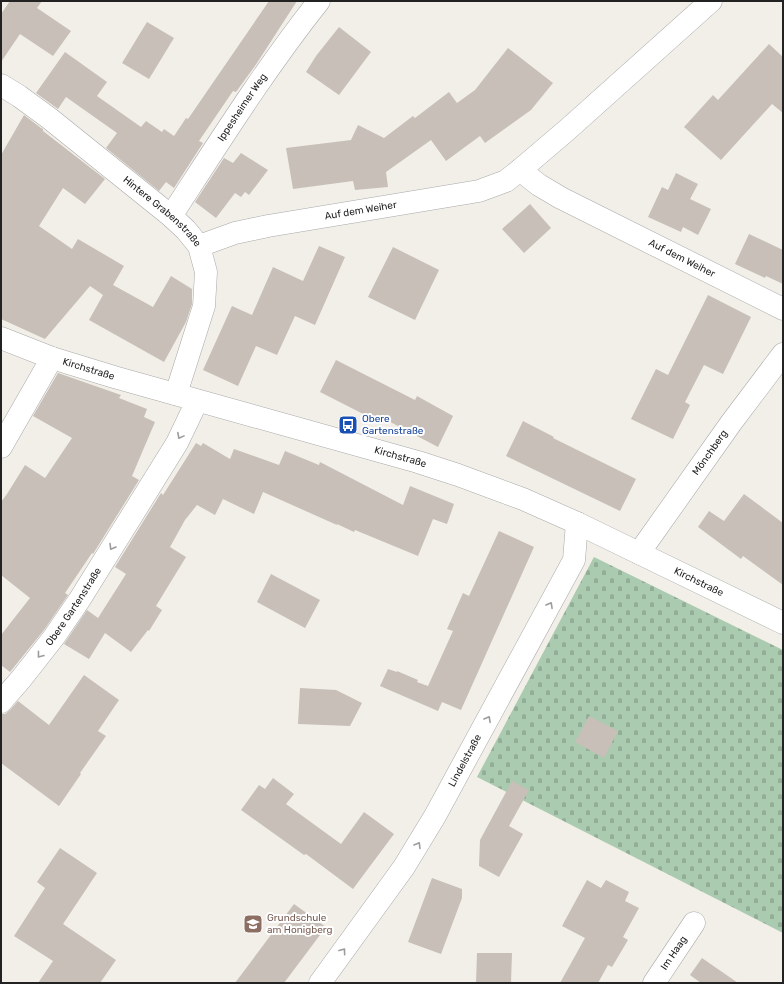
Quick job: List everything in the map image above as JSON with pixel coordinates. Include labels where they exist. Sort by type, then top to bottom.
[{"type":"street","name":"Ippesheimer Weg","points":[[171,216],[273,63],[319,1]]},
{"type":"street","name":"Auf dem Weiher","points":[[199,246],[235,233],[268,226],[479,191],[506,181],[567,130],[711,1]]},
{"type":"street","name":"Hintere Grabenstraße","points":[[1,85],[49,118],[171,216],[186,230],[199,246],[206,272],[204,306],[176,394]]},
{"type":"street","name":"Auf dem Weiher","points":[[520,170],[539,185],[561,198],[783,309]]},
{"type":"street","name":"Kirchstraße","points":[[1,338],[52,358],[114,377],[418,462],[458,475],[523,499],[577,523],[783,623]]},
{"type":"street","name":"Mönchberg","points":[[639,553],[731,423],[783,354]]},
{"type":"street","points":[[1,447],[52,358]]},
{"type":"street","name":"Obere Gartenstraße","points":[[1,702],[54,637],[80,599],[177,443],[197,401]]},
{"type":"street","name":"Lindelstraße","points":[[320,983],[404,867],[435,816],[574,560],[577,523]]},
{"type":"street","name":"Im Haag","points":[[654,983],[694,923]]},
{"type":"green space","points":[[594,557],[783,650],[783,933],[477,777]]},
{"type":"building","points":[[10,1],[42,1],[37,8],[71,31],[53,56],[20,34],[1,62],[1,14]]},
{"type":"building","points":[[269,1],[297,1],[257,63],[236,92],[233,91],[199,141],[203,143],[174,188],[166,182],[159,191],[106,148],[117,133],[66,97],[58,109],[36,93],[65,52],[107,82],[97,96],[141,127],[146,121],[162,132],[164,129],[174,136],[186,118],[188,119]]},
{"type":"building","points":[[147,22],[174,38],[149,79],[122,63]]},
{"type":"building","points":[[339,27],[371,52],[339,95],[306,72],[316,56]]},
{"type":"building","points":[[769,44],[783,57],[783,113],[772,104],[721,160],[684,127],[713,95],[718,100]]},
{"type":"building","points":[[508,48],[553,83],[531,110],[485,143],[480,136],[446,161],[431,140],[386,172],[388,187],[355,190],[353,181],[293,189],[286,148],[351,140],[358,125],[384,138],[413,116],[415,118],[449,92],[457,103],[475,90]]},
{"type":"building","points":[[24,115],[105,179],[85,204],[63,188],[39,226],[72,249],[78,239],[124,266],[113,285],[153,307],[171,276],[192,289],[192,304],[186,322],[164,362],[89,320],[103,295],[90,286],[45,339],[1,319],[1,155]]},
{"type":"building","points":[[241,153],[268,170],[249,195],[245,192],[241,197],[235,193],[216,218],[195,202],[224,158],[233,163]]},
{"type":"building","points":[[676,173],[698,184],[690,199],[711,209],[698,235],[683,227],[681,232],[648,217],[662,187],[668,190]]},
{"type":"building","points":[[530,204],[551,228],[524,253],[502,229]]},
{"type":"building","points":[[749,234],[783,250],[783,284],[766,276],[765,278],[735,264]]},
{"type":"building","points":[[319,246],[345,257],[315,325],[295,316],[277,355],[256,346],[238,386],[203,370],[232,306],[252,315],[273,267],[303,281]]},
{"type":"building","points":[[393,247],[439,270],[415,320],[368,297]]},
{"type":"building","points":[[708,295],[751,317],[723,374],[704,365],[685,402],[690,405],[673,439],[631,419],[656,369],[668,375]]},
{"type":"building","points":[[336,360],[415,400],[417,396],[453,416],[438,447],[377,415],[375,420],[320,392]]},
{"type":"building","points":[[58,373],[121,395],[119,398],[147,409],[144,417],[155,422],[132,476],[139,480],[93,554],[92,553],[65,593],[68,595],[44,630],[10,672],[1,665],[1,635],[30,598],[1,575],[1,502],[25,465],[45,478],[72,438],[33,416]]},
{"type":"building","points":[[523,421],[554,437],[553,438],[636,479],[620,511],[506,456]]},
{"type":"building","points":[[196,443],[201,446],[203,443],[230,459],[234,449],[279,465],[285,451],[319,465],[320,462],[403,505],[410,486],[454,504],[447,524],[433,519],[418,556],[355,530],[354,532],[337,525],[263,492],[254,514],[223,499],[215,515],[197,505],[185,520],[170,547],[186,557],[156,606],[162,610],[149,631],[148,630],[131,652],[105,633],[89,659],[64,644],[87,610],[98,618],[126,574],[115,567],[161,493],[163,495]]},
{"type":"building","points":[[744,494],[783,523],[783,585],[743,556],[741,559],[698,527],[709,511],[724,521]]},
{"type":"building","points":[[499,531],[534,547],[461,710],[442,702],[438,711],[380,686],[388,669],[397,671],[428,686],[453,631],[447,629],[463,593],[469,596]]},
{"type":"building","points":[[271,574],[320,600],[305,628],[257,602]]},
{"type":"building","points":[[84,675],[119,700],[98,731],[106,736],[59,806],[1,763],[1,714],[5,714],[18,701],[49,725]]},
{"type":"building","points":[[300,688],[336,690],[362,703],[350,726],[298,724]]},
{"type":"building","points":[[589,716],[618,731],[604,758],[575,742]]},
{"type":"building","points":[[273,778],[294,794],[286,804],[341,844],[364,812],[394,834],[353,889],[306,854],[304,855],[241,810],[259,785],[265,789]]},
{"type":"building","points":[[512,781],[529,790],[509,826],[523,834],[499,877],[479,866],[480,840]]},
{"type":"building","points":[[60,848],[97,873],[63,924],[116,960],[100,983],[38,983],[53,961],[14,936],[45,888],[37,882]]},
{"type":"building","points":[[432,878],[462,889],[462,898],[441,954],[408,942]]},
{"type":"building","points":[[587,880],[601,888],[606,880],[629,892],[625,901],[639,908],[623,937],[628,940],[612,967],[608,965],[598,983],[560,983],[585,938],[562,926]]},
{"type":"building","points":[[294,904],[326,927],[284,983],[235,983]]},
{"type":"building","points":[[477,953],[512,953],[511,983],[476,983]]},
{"type":"building","points":[[702,958],[738,983],[701,983],[690,975]]},
{"type":"place","name":"Obere Gartenstraße","points":[[348,425]]},
{"type":"place","name":"Grundschule am Honigberg","points":[[253,924]]}]
